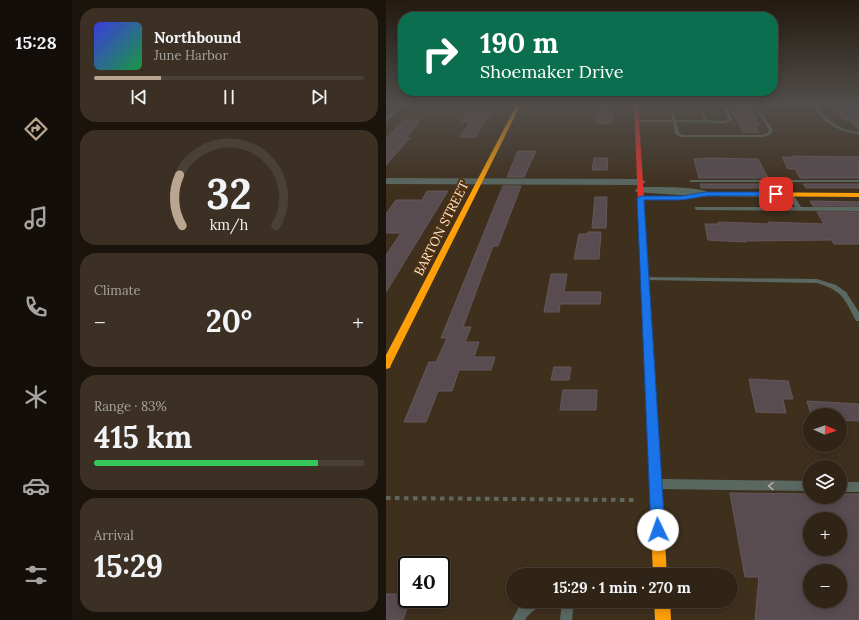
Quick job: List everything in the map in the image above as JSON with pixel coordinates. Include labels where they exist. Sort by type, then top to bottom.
[{"type":"street","name":"BARTON STREET","points":[[386,365],[504,133]]},
{"type":"street","points":[[638,133],[660,568]]},
{"type":"street","points":[[386,181],[479,181],[681,191],[706,194],[859,195]]},
{"type":"street","points":[[662,608],[663,620]]},
{"type":"lane","points":[[677,133],[682,136],[763,136],[770,133]]},
{"type":"lane","points":[[848,133],[859,133]]},
{"type":"lane","points":[[692,181],[859,181]]},
{"type":"lane","points":[[784,181],[799,209]]},
{"type":"lane","points":[[697,208],[859,209]]},
{"type":"lane","points":[[645,279],[817,281],[826,283],[847,295],[859,319]]},
{"type":"lane","points":[[656,484],[803,486]]},
{"type":"lane","points":[[847,487],[859,487]]},
{"type":"lane","points":[[518,620],[528,608]]},
{"type":"lane","points":[[566,620],[567,608]]},
{"type":"path","points":[[386,498],[640,500]]},
{"type":"building","points":[[391,133],[410,133],[406,138],[410,138],[386,165],[386,138]]},
{"type":"building","points":[[463,133],[478,133],[475,137],[460,137]]},
{"type":"building","points":[[518,151],[536,151],[524,177],[507,177]]},
{"type":"building","points":[[792,156],[859,157],[859,178],[800,178],[795,169],[788,169],[782,157],[793,157]]},
{"type":"building","points":[[594,158],[608,158],[607,170],[592,170]]},
{"type":"building","points":[[694,159],[758,159],[768,178],[699,178]]},
{"type":"building","points":[[700,184],[770,184],[773,188],[701,188]]},
{"type":"building","points":[[803,184],[859,184],[859,188],[806,188]]},
{"type":"building","points":[[503,186],[521,186],[498,246],[493,246],[463,327],[471,327],[465,342],[479,342],[474,357],[495,357],[491,370],[459,370],[452,391],[438,391],[426,422],[404,422],[429,362],[436,362],[447,338],[441,338]]},
{"type":"building","points":[[427,191],[448,191],[386,292],[386,255],[401,233],[386,233],[386,214],[396,200],[422,200]]},
{"type":"building","points":[[595,197],[607,197],[606,228],[592,228]]},
{"type":"building","points":[[810,201],[859,202],[859,206],[813,206]]},
{"type":"building","points":[[817,212],[859,212],[859,244],[834,244],[832,240],[745,241],[746,242],[708,240],[705,224],[719,224],[718,222],[769,224],[768,222],[824,224]]},
{"type":"building","points":[[588,232],[601,232],[599,259],[574,259],[579,234],[588,234]]},
{"type":"building","points":[[551,274],[567,274],[564,292],[601,292],[600,304],[560,304],[559,312],[544,312]]},
{"type":"building","points":[[554,367],[571,367],[569,380],[551,380]]},
{"type":"building","points":[[749,379],[788,381],[793,399],[783,399],[786,413],[756,412]]},
{"type":"building","points":[[563,390],[597,390],[596,410],[560,410]]},
{"type":"building","points":[[807,401],[859,404],[859,421],[847,420],[847,408],[809,408]]},
{"type":"building","points":[[730,493],[803,494],[803,504],[847,504],[847,494],[859,494],[859,620],[755,620],[759,577],[745,577]]},
{"type":"building","points":[[386,594],[398,594],[398,608],[407,608],[403,620],[386,620]]},
{"type":"traffic: slow","points":[[386,365],[504,133]]},
{"type":"traffic: slow","points":[[641,198],[682,198],[706,194],[859,195]]},
{"type":"traffic: slow","points":[[649,356],[660,568]]},
{"type":"traffic: slow","points":[[662,608],[663,620]]},
{"type":"traffic: jam","points":[[637,133],[649,356]]},
{"type":"route","points":[[658,530],[641,198],[682,198],[706,194],[776,194]]}]
